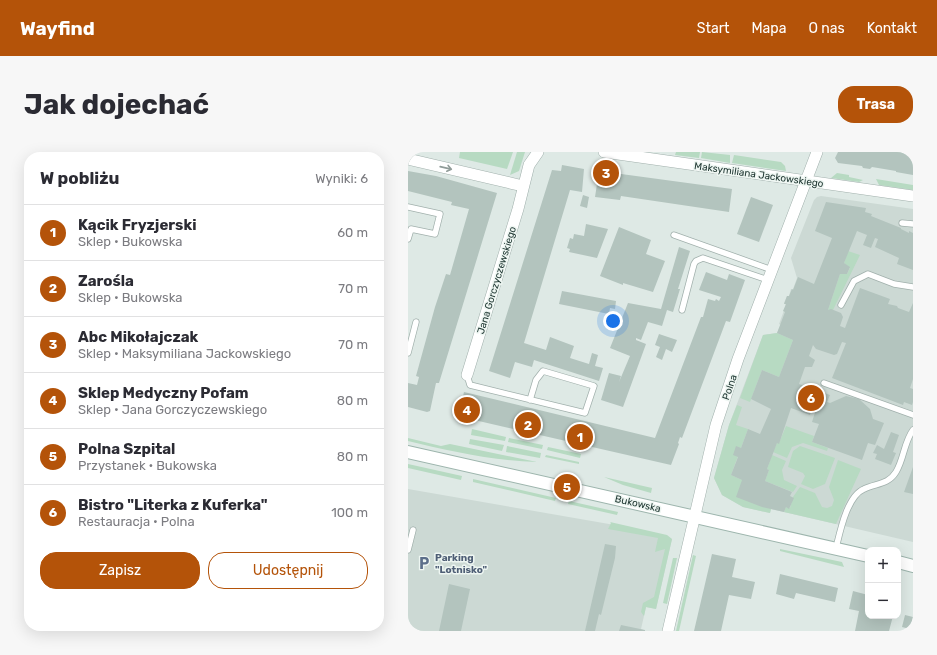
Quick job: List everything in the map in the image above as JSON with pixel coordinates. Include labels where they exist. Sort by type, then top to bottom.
[{"type":"street","points":[[408,159],[523,186],[529,165],[537,152]]},
{"type":"street","name":"Maksymiliana Jackowskiego","points":[[604,152],[913,196]]},
{"type":"street","name":"Polna","points":[[668,631],[694,516],[723,404],[817,152]]},
{"type":"street","name":"Jana Gorczyczewskiego","points":[[467,375],[523,186]]},
{"type":"street","name":"Bukowska","points":[[408,452],[865,555]]},
{"type":"street","points":[[901,563],[913,566]]},
{"type":"lane","points":[[408,207],[440,214],[435,234],[410,229],[408,239]]},
{"type":"lane","points":[[902,223],[913,224]]},
{"type":"lane","points":[[674,235],[770,275]]},
{"type":"lane","points":[[682,310],[694,264],[696,261],[703,258],[770,275]]},
{"type":"lane","points":[[842,305],[854,280],[868,274],[894,284],[913,287]]},
{"type":"lane","points":[[408,353],[416,322]]},
{"type":"lane","points":[[467,375],[470,386],[585,414],[594,386],[543,370],[536,380],[530,400]]},
{"type":"lane","points":[[824,383],[913,415]]},
{"type":"lane","points":[[836,548],[842,523],[854,497],[864,489],[886,483],[896,472],[910,434],[913,430]]},
{"type":"lane","points":[[408,550],[413,530]]},
{"type":"shaded area","points":[[821,196],[913,209],[913,542],[771,509],[770,513],[743,507],[722,495],[714,478],[729,425],[763,335],[777,333],[781,325],[779,324],[786,305],[784,303],[787,296],[789,296],[791,289],[793,289],[797,278],[791,258],[814,200]]},
{"type":"shaded area","points":[[408,489],[609,524],[672,539],[656,609],[646,607],[641,629],[645,631],[408,631]]},
{"type":"green space","points":[[460,152],[513,152],[507,169],[459,158]]},
{"type":"green space","points":[[517,152],[525,152],[519,171],[510,175]]},
{"type":"green space","points":[[676,152],[700,152],[699,158],[675,155]]},
{"type":"green space","points":[[702,152],[730,155],[730,163],[701,158]]},
{"type":"green space","points":[[734,155],[781,162],[785,166],[786,171],[732,163]]},
{"type":"green space","points":[[837,173],[863,180],[859,182],[831,178]]},
{"type":"green space","points":[[876,179],[913,185],[913,190],[879,185]]},
{"type":"green space","points":[[848,251],[860,255],[833,310],[828,310],[840,274],[847,274],[850,268],[844,263]]},
{"type":"green space","points":[[777,333],[793,340],[779,377],[762,370],[750,402],[740,398],[763,335]]},
{"type":"green space","points":[[737,405],[742,407],[736,425],[748,429],[731,475],[742,480],[771,509],[770,513],[743,507],[722,495],[714,478],[729,425]]},
{"type":"green space","points":[[786,426],[814,436],[812,442],[828,448],[827,451],[803,443],[792,447],[787,458],[773,452],[777,443],[779,443]]},
{"type":"green space","points":[[472,429],[506,437],[505,441],[471,435]]},
{"type":"green space","points":[[408,438],[441,446],[450,444],[537,462],[504,460],[472,455],[408,441]]},
{"type":"green space","points":[[509,438],[543,445],[542,449],[508,442]]},
{"type":"green space","points":[[470,439],[504,445],[502,451],[469,444]]},
{"type":"green space","points":[[507,446],[541,453],[540,458],[506,452]]},
{"type":"green space","points":[[800,446],[835,458],[825,484],[813,489],[801,484],[805,476],[803,473],[788,467],[793,451]]},
{"type":"green space","points":[[548,447],[581,454],[580,458],[547,450]]},
{"type":"green space","points":[[546,455],[579,462],[579,464],[545,457]]},
{"type":"green space","points":[[772,455],[786,461],[782,470],[784,480],[797,486],[793,492],[765,481]]},
{"type":"green space","points":[[838,460],[861,469],[836,524],[784,512],[786,507],[790,508],[793,497],[800,487],[815,493],[822,507],[827,508],[832,506],[834,500],[829,487]]},
{"type":"green space","points":[[408,464],[462,476],[461,480],[408,468]]},
{"type":"green space","points":[[604,477],[652,488],[651,493],[623,485]]},
{"type":"green space","points":[[473,479],[556,498],[555,501],[473,482]]},
{"type":"green space","points":[[569,501],[618,512],[617,515],[568,504]]},
{"type":"green space","points":[[610,522],[667,535],[672,539],[656,609],[646,607],[644,616],[641,612],[643,603],[654,597],[665,549],[655,552],[658,538],[608,529],[611,523]]},
{"type":"green space","points":[[780,549],[842,562],[844,567],[780,551]]},
{"type":"green space","points":[[693,555],[696,556],[679,631],[676,631]]},
{"type":"green space","points":[[673,558],[677,558],[667,604],[663,603]]},
{"type":"building","points":[[838,152],[913,152],[913,175],[872,167],[870,169],[863,168],[862,166],[838,163],[835,158]]},
{"type":"building","points":[[562,165],[584,169],[582,192],[570,190],[524,343],[546,350],[550,337],[574,346],[570,358],[589,364],[592,353],[598,355],[595,366],[603,368],[599,381],[534,360],[532,367],[515,362],[510,378],[489,371],[552,170],[561,171]]},
{"type":"building","points":[[408,171],[436,176],[497,193],[439,383],[436,383],[430,411],[427,412],[408,407],[408,383],[417,385],[419,377],[416,376],[435,307],[446,274],[450,275],[469,209],[451,205],[452,202],[408,191]]},
{"type":"building","points":[[599,171],[732,189],[729,212],[621,196],[620,200],[595,197]]},
{"type":"building","points":[[583,195],[589,197],[587,208],[580,206]]},
{"type":"building","points":[[751,197],[773,205],[759,242],[737,234]]},
{"type":"building","points":[[826,202],[866,208],[865,212],[872,214],[871,216],[901,228],[909,233],[909,231],[913,233],[913,270],[897,264],[899,258],[875,247],[878,239],[875,238],[871,248],[863,245],[867,235],[857,231],[844,263],[850,267],[847,274],[840,274],[828,310],[831,309],[841,313],[843,317],[840,326],[845,328],[860,288],[890,299],[888,304],[897,306],[898,308],[909,312],[913,303],[913,379],[910,388],[913,389],[913,402],[912,405],[904,402],[903,405],[832,378],[846,343],[842,342],[837,354],[834,355],[816,349],[813,345],[809,356],[815,360],[812,367],[805,367],[799,384],[830,395],[827,402],[830,403],[846,396],[859,399],[870,409],[873,419],[884,423],[875,445],[868,443],[862,460],[812,442],[819,424],[812,422],[819,400],[815,399],[810,415],[791,408],[779,444],[777,443],[767,469],[769,470],[765,481],[792,492],[790,496],[794,498],[789,509],[786,507],[784,512],[762,507],[736,497],[742,480],[731,475],[738,457],[733,455],[736,446],[741,448],[748,429],[760,434],[771,409],[751,399],[762,370],[779,377],[793,340],[777,333],[785,312],[783,311],[787,296],[789,296],[792,289],[793,290],[798,277],[814,284],[832,238],[815,231]]},
{"type":"building","points":[[586,224],[608,229],[597,258],[569,252],[570,249],[567,248],[570,238],[573,239],[574,234],[584,236]]},
{"type":"building","points":[[619,227],[651,240],[646,254],[665,261],[653,292],[623,283],[623,285],[600,276]]},
{"type":"building","points":[[679,247],[690,251],[678,289],[680,289],[673,312],[667,310],[662,326],[648,322],[641,340],[636,338],[636,340],[646,344],[623,407],[601,400],[609,373],[621,376],[619,382],[630,356],[610,348],[628,303],[661,309]]},
{"type":"building","points":[[706,272],[727,280],[729,274],[745,280],[730,322],[726,321],[682,438],[680,437],[671,465],[470,419],[470,417],[459,414],[464,392],[655,438],[701,317],[703,317],[708,299],[715,301],[716,299],[719,301],[721,297],[699,290]]},
{"type":"building","points":[[562,291],[616,301],[615,309],[610,308],[609,314],[559,304]]},
{"type":"building","points":[[659,334],[677,340],[672,352],[666,349],[662,360],[656,357],[660,347],[655,345]]},
{"type":"building","points":[[891,432],[899,435],[893,452],[896,453],[891,465],[875,459],[877,454],[873,453],[877,445],[884,449]]},
{"type":"building","points":[[913,467],[913,494],[904,492]]},
{"type":"building","points":[[605,544],[616,546],[615,558],[601,615],[599,614],[595,631],[585,631]]},
{"type":"building","points":[[712,554],[736,559],[732,577],[755,582],[751,599],[729,595],[721,631],[694,631]]},
{"type":"building","points":[[780,574],[838,588],[835,602],[796,593],[794,599],[776,594]]},
{"type":"building","points":[[449,584],[470,589],[461,631],[439,631]]},
{"type":"building","points":[[853,591],[865,594],[865,619],[892,619],[889,631],[855,631],[859,611],[849,609]]},
{"type":"building","points":[[905,615],[913,617],[910,629],[902,627]]},
{"type":"building","points":[[621,625],[645,630],[645,631],[619,631]]},
{"type":"place","name":"Abc Mikołajczak","points":[[606,173]]},
{"type":"place","name":"Bistro \"Literka z Kuferka\"","points":[[811,398]]},
{"type":"place","name":"Sklep Medyczny Pofam","points":[[467,410]]},
{"type":"place","name":"Zarośla","points":[[528,425]]},
{"type":"place","name":"Kącik Fryzjerski","points":[[580,437]]},
{"type":"place","name":"Polna Szpital","points":[[567,487]]},
{"type":"place","name":"Parking \"Lotnisko\"","points":[[424,563]]}]
